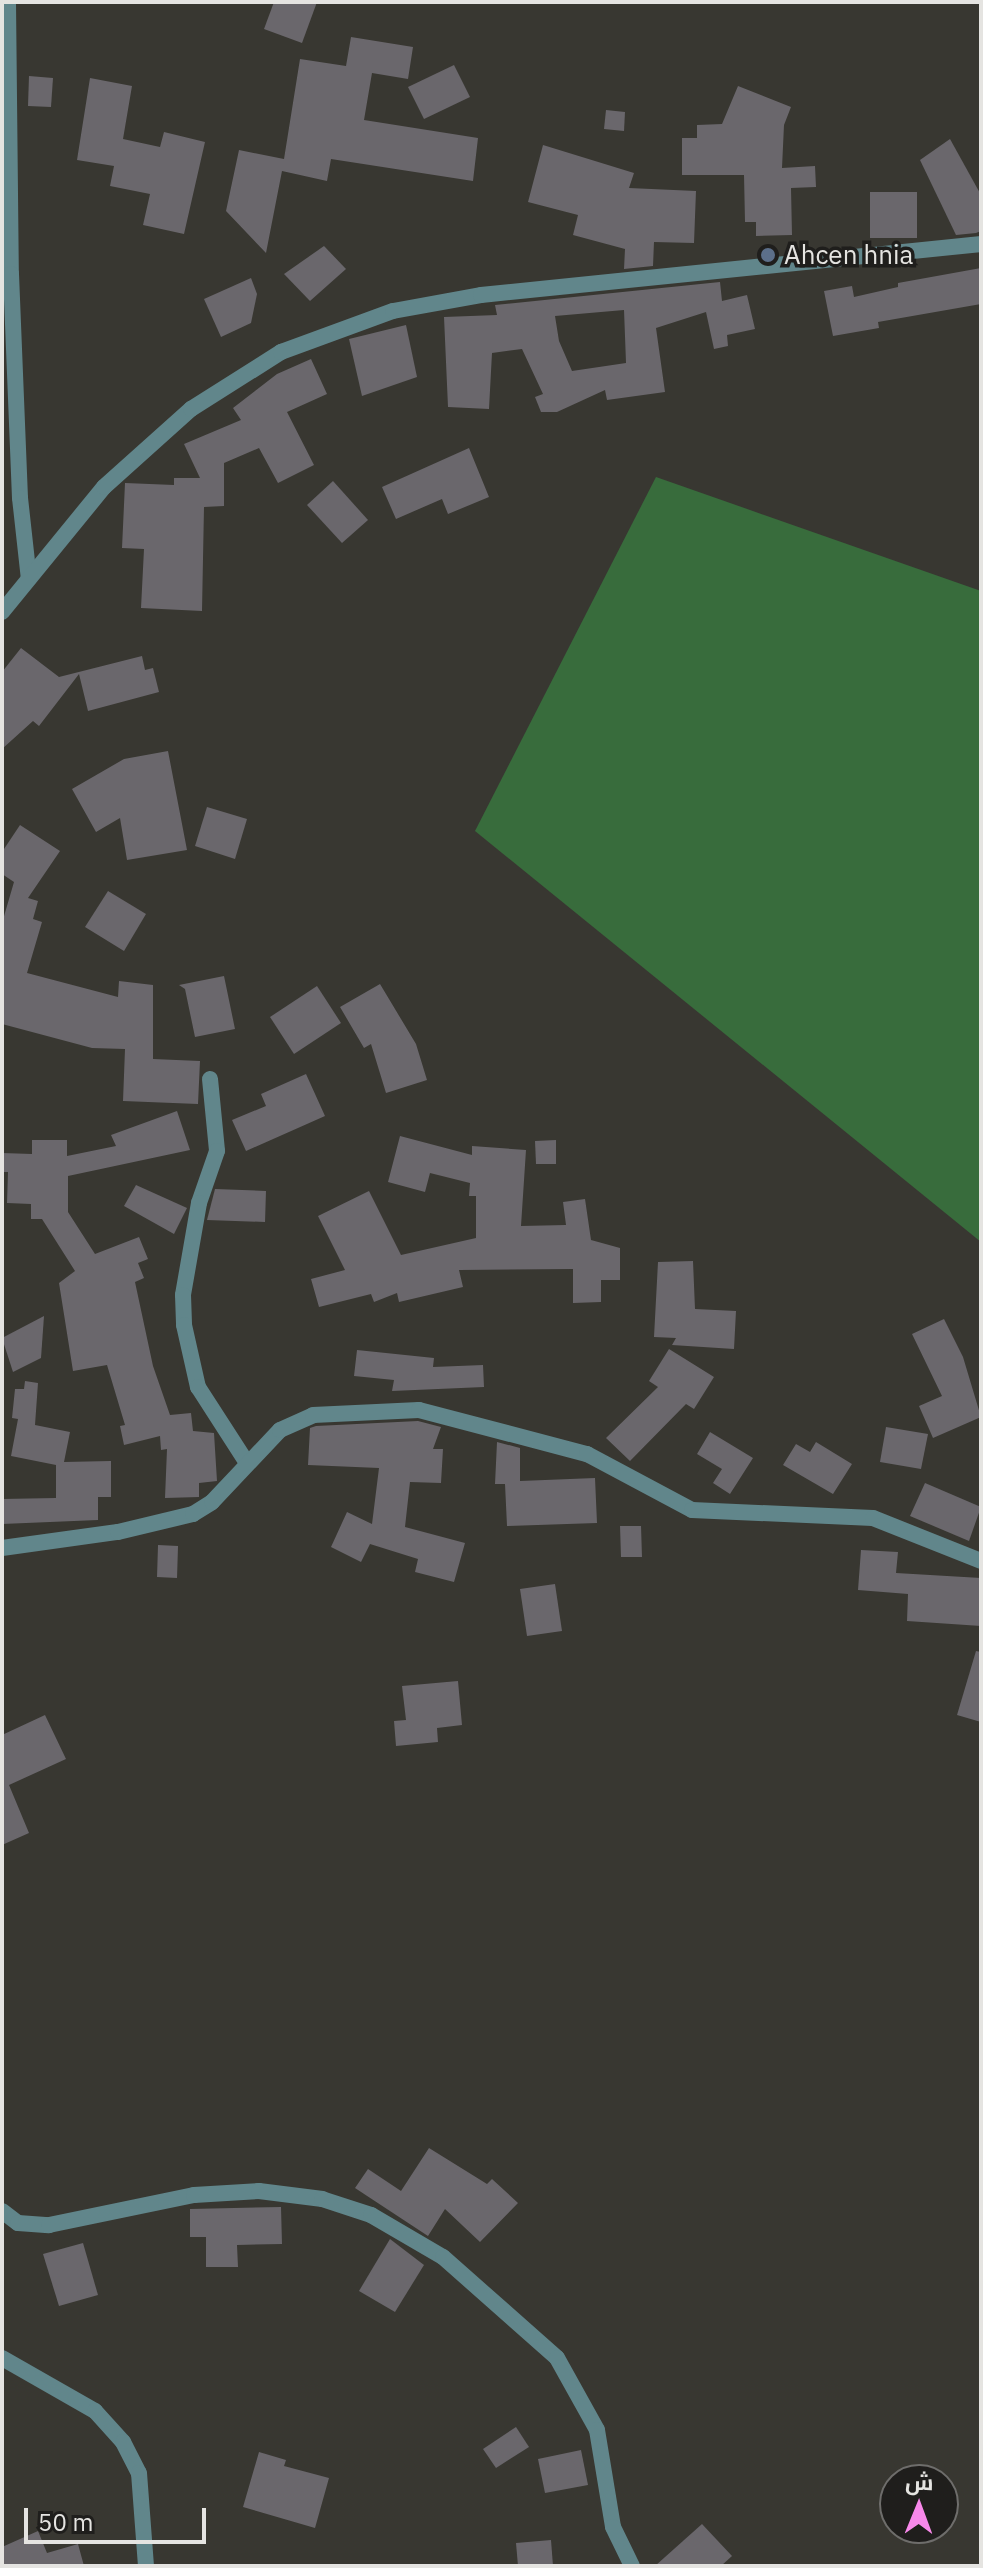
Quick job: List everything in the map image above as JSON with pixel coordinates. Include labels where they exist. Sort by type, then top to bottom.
[{"type":"street","points":[[8,2],[11,274],[20,498],[29,579]]},
{"type":"street","points":[[2,612],[104,487],[191,409],[281,352],[393,311],[481,295],[981,244]]},
{"type":"street","points":[[210,1079],[217,1151],[199,1203],[183,1295],[184,1325],[198,1387],[247,1463]]},
{"type":"street","points":[[2,1548],[118,1532],[193,1514],[212,1502],[280,1430],[313,1415],[419,1410],[587,1454],[692,1510],[873,1518],[981,1561]]},
{"type":"street","points":[[2,2211],[18,2223],[49,2225],[194,2195],[259,2191],[322,2199],[371,2215],[443,2257],[557,2358],[597,2430],[613,2527],[632,2566]]},
{"type":"street","points":[[2,2358],[95,2411],[123,2442],[139,2473],[146,2566]]},
{"type":"green space","points":[[656,477],[981,591],[981,1242],[475,831]]},
{"type":"building","points":[[274,2],[317,2],[302,43],[264,29]]},
{"type":"building","points":[[351,37],[413,47],[408,79],[372,73],[364,120],[478,138],[473,181],[331,159],[327,181],[282,171],[266,253],[226,211],[239,150],[284,159],[300,59],[346,66]]},
{"type":"building","points":[[454,65],[470,97],[424,119],[408,87]]},
{"type":"building","points":[[29,76],[53,78],[51,107],[28,106]]},
{"type":"building","points":[[90,78],[132,86],[123,139],[160,147],[164,132],[205,142],[184,234],[143,225],[150,194],[110,186],[114,166],[77,160]]},
{"type":"building","points":[[738,86],[791,107],[784,125],[782,168],[815,166],[816,187],[791,188],[792,235],[756,236],[756,222],[745,222],[744,175],[682,175],[682,138],[697,138],[697,125],[722,124]]},
{"type":"building","points":[[606,110],[625,112],[624,131],[604,129]]},
{"type":"building","points":[[950,139],[981,195],[981,231],[976,233],[956,235],[920,160]]},
{"type":"building","points":[[543,145],[634,173],[629,188],[696,191],[694,243],[654,242],[653,266],[624,269],[625,249],[573,235],[578,215],[528,202]]},
{"type":"building","points":[[870,192],[917,192],[917,238],[870,238]]},
{"type":"building","points":[[324,246],[346,269],[310,301],[284,274]]},
{"type":"building","points":[[981,268],[981,304],[878,322],[879,328],[833,336],[824,291],[852,286],[854,297],[898,287],[898,283]]},
{"type":"building","points":[[251,278],[257,294],[251,323],[221,337],[204,299]]},
{"type":"building","points":[[720,282],[722,301],[747,295],[755,329],[727,335],[728,346],[714,349],[706,312],[656,328],[665,392],[607,400],[605,390],[557,412],[541,412],[535,397],[543,394],[522,349],[492,353],[489,409],[448,407],[444,317],[497,315],[495,305]],"holes":[[[624,310],[626,363],[572,371],[559,341],[555,316]]]},
{"type":"building","points":[[406,325],[417,377],[362,396],[349,339]]},
{"type":"building","points":[[311,359],[327,394],[287,412],[314,465],[278,483],[259,448],[224,463],[224,506],[204,507],[202,611],[141,608],[144,549],[122,548],[125,483],[174,485],[174,478],[200,478],[184,444],[241,420],[233,408],[277,374]]},
{"type":"building","points":[[469,448],[489,497],[448,514],[442,499],[396,519],[382,487]]},
{"type":"building","points":[[333,481],[368,520],[342,543],[307,505]]},
{"type":"building","points":[[21,648],[59,677],[142,656],[145,670],[153,668],[159,692],[88,711],[79,674],[39,726],[33,721],[2,749],[2,672]]},
{"type":"building","points":[[168,751],[187,850],[127,860],[120,818],[96,832],[72,789],[124,759]]},
{"type":"building","points":[[207,807],[247,819],[235,859],[195,846]]},
{"type":"building","points":[[20,825],[60,851],[28,898],[38,901],[33,919],[42,922],[27,973],[118,997],[119,981],[153,985],[153,1059],[200,1061],[198,1104],[123,1101],[125,1049],[92,1048],[2,1024],[2,923],[14,882],[2,874],[2,852]]},
{"type":"building","points":[[108,891],[146,914],[124,951],[85,927]]},
{"type":"building","points":[[224,976],[235,1029],[195,1037],[185,989],[179,985]]},
{"type":"building","points":[[380,984],[416,1044],[427,1080],[386,1093],[371,1044],[364,1048],[340,1007]]},
{"type":"building","points":[[317,986],[341,1023],[294,1054],[270,1017]]},
{"type":"building","points":[[306,1074],[325,1116],[246,1151],[232,1120],[266,1106],[261,1094]]},
{"type":"building","points":[[177,1111],[190,1150],[68,1176],[68,1212],[95,1254],[139,1237],[148,1259],[138,1263],[144,1278],[135,1282],[153,1366],[170,1415],[191,1413],[193,1431],[214,1433],[217,1481],[199,1483],[199,1497],[165,1498],[167,1449],[161,1450],[160,1436],[124,1445],[120,1426],[125,1425],[107,1365],[73,1371],[59,1283],[75,1271],[42,1219],[31,1219],[31,1204],[7,1203],[8,1172],[2,1172],[2,1153],[32,1154],[32,1140],[67,1140],[67,1156],[116,1146],[111,1135]]},
{"type":"building","points":[[400,1136],[472,1155],[472,1146],[526,1150],[521,1226],[566,1225],[563,1202],[585,1199],[591,1240],[620,1248],[620,1280],[601,1280],[601,1302],[573,1303],[573,1269],[459,1270],[463,1287],[399,1302],[397,1293],[374,1302],[371,1294],[319,1307],[311,1279],[345,1270],[318,1216],[369,1191],[401,1255],[476,1238],[476,1196],[469,1196],[470,1183],[430,1173],[425,1192],[388,1182]]},
{"type":"building","points":[[556,1140],[556,1164],[536,1164],[535,1141]]},
{"type":"building","points":[[136,1185],[187,1208],[174,1234],[124,1206]]},
{"type":"building","points":[[215,1189],[266,1191],[265,1222],[207,1220]]},
{"type":"building","points":[[693,1261],[695,1309],[736,1311],[734,1349],[672,1345],[676,1338],[654,1337],[658,1262]]},
{"type":"building","points":[[44,1316],[41,1358],[13,1372],[2,1338]]},
{"type":"building","points":[[944,1319],[963,1357],[981,1417],[933,1438],[919,1406],[942,1396],[912,1334]]},
{"type":"building","points":[[669,1349],[714,1377],[694,1409],[686,1404],[630,1461],[606,1438],[658,1387],[649,1381]]},
{"type":"building","points":[[357,1350],[434,1358],[433,1367],[483,1365],[484,1387],[392,1391],[394,1380],[354,1376]]},
{"type":"building","points":[[25,1381],[38,1383],[35,1425],[70,1432],[64,1462],[111,1461],[111,1497],[98,1497],[98,1520],[2,1524],[2,1499],[56,1498],[56,1465],[11,1456],[18,1419],[12,1418],[15,1389],[24,1389]]},
{"type":"building","points":[[418,1421],[441,1427],[433,1449],[443,1449],[441,1483],[410,1482],[405,1527],[465,1543],[454,1582],[415,1572],[418,1559],[370,1544],[361,1562],[331,1547],[347,1512],[372,1524],[379,1468],[308,1465],[310,1428]]},
{"type":"building","points":[[886,1427],[928,1434],[921,1469],[880,1462]]},
{"type":"building","points":[[710,1432],[753,1458],[730,1494],[713,1483],[722,1469],[697,1454]]},
{"type":"building","points":[[497,1442],[520,1448],[520,1481],[595,1478],[597,1523],[507,1526],[505,1484],[495,1484]]},
{"type":"building","points":[[816,1442],[852,1464],[833,1494],[783,1465],[796,1444],[810,1452]]},
{"type":"building","points":[[925,1483],[981,1507],[969,1541],[910,1516]]},
{"type":"building","points":[[620,1526],[641,1526],[642,1557],[621,1557]]},
{"type":"building","points":[[158,1545],[178,1546],[177,1578],[157,1577]]},
{"type":"building","points":[[861,1550],[898,1552],[896,1573],[981,1578],[981,1626],[907,1621],[908,1594],[858,1590]]},
{"type":"building","points":[[555,1584],[562,1631],[527,1636],[520,1589]]},
{"type":"building","points":[[976,1651],[981,1652],[981,1722],[957,1715]]},
{"type":"building","points":[[458,1681],[462,1725],[437,1728],[438,1742],[396,1746],[394,1721],[406,1720],[402,1686]]},
{"type":"building","points":[[45,1715],[66,1759],[9,1785],[29,1833],[2,1845],[2,1735]]},
{"type":"building","points":[[429,2148],[487,2184],[492,2179],[518,2203],[480,2242],[445,2209],[428,2236],[355,2188],[368,2169],[401,2191]]},
{"type":"building","points":[[281,2207],[282,2244],[237,2245],[238,2267],[206,2267],[206,2237],[190,2237],[190,2209]]},
{"type":"building","points":[[390,2239],[424,2265],[395,2312],[359,2291]]},
{"type":"building","points":[[83,2243],[98,2295],[59,2306],[43,2254]]},
{"type":"building","points":[[516,2427],[529,2447],[496,2468],[483,2449]]},
{"type":"building","points":[[581,2450],[588,2485],[545,2493],[538,2459]]},
{"type":"building","points":[[259,2452],[286,2460],[284,2466],[329,2478],[315,2528],[243,2507]]},
{"type":"building","points":[[702,2524],[732,2556],[721,2566],[655,2566]]},
{"type":"building","points":[[38,2531],[47,2553],[78,2544],[84,2566],[2,2566],[2,2547]]},
{"type":"building","points":[[551,2540],[553,2566],[518,2566],[516,2543]]},
{"type":"place","name":"Ahcen hnia","points":[[768,255]]}]
